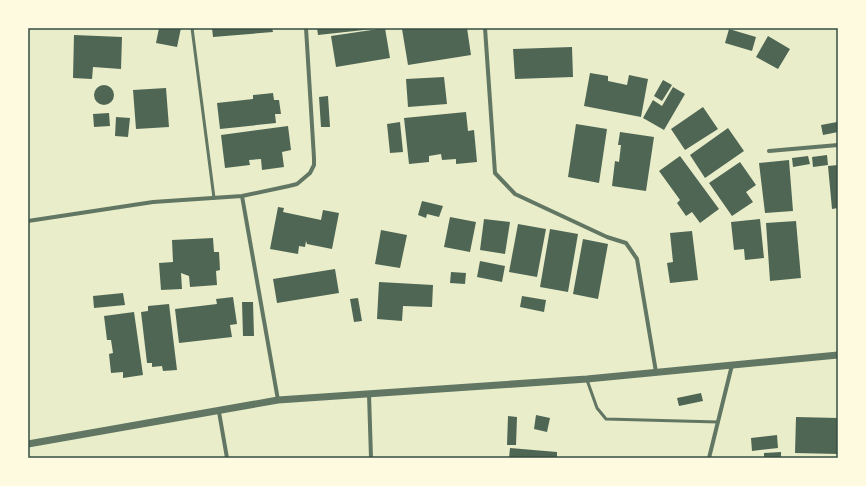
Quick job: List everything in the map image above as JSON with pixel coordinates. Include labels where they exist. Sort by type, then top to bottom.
[{"type":"street","points":[[28,221],[153,202],[242,196],[297,184],[310,173],[314,165],[306,28]]},
{"type":"street","points":[[486,28],[495,173],[515,194],[607,238],[626,243],[637,259],[656,372]]},
{"type":"street","points":[[769,151],[838,145]]},
{"type":"street","points":[[242,196],[278,400]]},
{"type":"street","points":[[28,444],[219,412],[278,400],[587,379],[838,355]]},
{"type":"street","points":[[709,458],[732,365]]},
{"type":"street","points":[[369,394],[371,458]]},
{"type":"street","points":[[219,412],[227,458]]},
{"type":"lane","points":[[192,28],[214,198]]},
{"type":"lane","points":[[587,379],[596,408],[606,419],[718,422]]},
{"type":"building","points":[[159,28],[181,28],[177,47],[156,43]]},
{"type":"building","points":[[212,28],[272,28],[273,32],[213,37]]},
{"type":"building","points":[[317,28],[373,28],[373,29],[318,35]]},
{"type":"building","points":[[385,28],[390,58],[336,67],[331,36]]},
{"type":"building","points":[[467,28],[471,55],[408,65],[402,29]]},
{"type":"building","points":[[729,29],[756,37],[752,51],[725,43]]},
{"type":"building","points":[[74,35],[122,37],[121,69],[93,67],[92,79],[73,78]]},
{"type":"building","points":[[768,36],[790,49],[778,69],[756,57]]},
{"type":"building","points":[[572,47],[573,77],[515,79],[513,49]]},
{"type":"building","points":[[590,73],[608,76],[608,81],[627,85],[629,75],[648,79],[641,117],[584,106]]},
{"type":"building","points":[[444,77],[447,104],[408,107],[406,79]]},
{"type":"building","points":[[663,80],[672,85],[662,101],[654,96]]},
{"type":"building","points":[[104,85],[111,88],[114,95],[111,102],[104,105],[97,102],[94,95],[97,88]]},
{"type":"building","points":[[673,87],[685,94],[664,130],[643,118],[653,100],[662,106]]},
{"type":"building","points":[[166,88],[169,127],[136,129],[133,90]]},
{"type":"building","points":[[273,93],[274,100],[279,100],[281,114],[275,114],[276,123],[220,129],[217,103],[253,99],[253,95]]},
{"type":"building","points":[[328,96],[330,127],[321,127],[319,97]]},
{"type":"building","points":[[703,107],[718,129],[685,150],[671,129]]},
{"type":"building","points":[[466,112],[468,131],[474,130],[477,162],[456,164],[456,159],[442,160],[441,154],[429,156],[429,162],[409,164],[404,118]]},
{"type":"building","points":[[109,113],[110,126],[94,127],[93,114]]},
{"type":"building","points":[[116,117],[130,118],[128,137],[115,136]]},
{"type":"building","points":[[400,122],[403,152],[390,153],[387,124]]},
{"type":"building","points":[[837,122],[838,132],[823,135],[821,125]]},
{"type":"building","points":[[576,124],[607,129],[599,183],[568,177]]},
{"type":"building","points":[[288,126],[291,150],[282,152],[284,167],[262,170],[261,159],[249,160],[250,165],[225,168],[221,135]]},
{"type":"building","points":[[728,128],[744,151],[705,178],[690,155]]},
{"type":"building","points":[[620,132],[654,137],[646,191],[612,186],[615,161],[619,162],[621,145],[618,145]]},
{"type":"building","points":[[827,155],[828,165],[813,167],[812,157]]},
{"type":"building","points":[[680,156],[719,209],[700,223],[692,212],[686,216],[677,203],[680,200],[659,171]]},
{"type":"building","points":[[808,156],[810,164],[793,167],[792,158]]},
{"type":"building","points":[[789,160],[793,211],[765,213],[759,163]]},
{"type":"building","points":[[740,162],[756,185],[746,192],[753,202],[732,216],[709,183]]},
{"type":"building","points":[[838,165],[838,208],[832,209],[828,166]]},
{"type":"building","points":[[422,201],[443,206],[439,217],[427,214],[426,218],[418,215]]},
{"type":"building","points":[[278,207],[284,208],[283,212],[321,220],[323,210],[339,213],[332,249],[307,244],[306,241],[305,247],[299,246],[298,254],[270,249]]},
{"type":"building","points":[[450,217],[476,222],[470,252],[444,247]]},
{"type":"building","points":[[484,219],[510,222],[505,254],[480,250]]},
{"type":"building","points":[[760,219],[764,258],[745,260],[744,249],[734,250],[731,222]]},
{"type":"building","points":[[796,221],[801,278],[770,281],[766,223]]},
{"type":"building","points":[[518,224],[546,229],[537,277],[509,272]]},
{"type":"building","points":[[550,229],[578,234],[568,292],[540,287]]},
{"type":"building","points":[[381,230],[407,235],[400,268],[375,264]]},
{"type":"building","points":[[692,231],[698,280],[670,283],[667,263],[673,262],[670,233]]},
{"type":"building","points":[[213,238],[214,252],[219,252],[220,270],[216,271],[217,285],[190,287],[189,276],[181,273],[182,289],[161,290],[159,263],[173,262],[172,240]]},
{"type":"building","points":[[583,239],[608,244],[598,299],[573,294]]},
{"type":"building","points":[[480,261],[505,266],[502,282],[477,277]]},
{"type":"building","points":[[335,269],[339,293],[277,303],[273,279]]},
{"type":"building","points":[[451,272],[466,273],[465,284],[450,283]]},
{"type":"building","points":[[379,282],[433,285],[432,307],[403,306],[402,321],[377,319]]},
{"type":"building","points":[[123,293],[125,305],[94,308],[93,296]]},
{"type":"building","points":[[522,296],[546,300],[544,312],[520,307]]},
{"type":"building","points":[[233,297],[237,324],[230,325],[232,337],[179,343],[175,309],[217,304],[216,299]]},
{"type":"building","points":[[358,298],[362,321],[354,322],[350,299]]},
{"type":"building","points":[[242,302],[253,302],[254,336],[243,336]]},
{"type":"building","points":[[169,304],[177,370],[163,371],[162,366],[152,367],[152,363],[147,363],[141,312],[148,311],[148,306]]},
{"type":"building","points":[[134,312],[143,375],[123,378],[123,372],[111,373],[109,354],[113,353],[111,340],[107,340],[104,316]]},
{"type":"building","points":[[701,393],[703,401],[679,406],[677,398]]},
{"type":"building","points":[[536,415],[550,418],[547,432],[534,429]]},
{"type":"building","points":[[508,416],[517,417],[516,445],[507,445]]},
{"type":"building","points":[[796,417],[838,418],[838,454],[795,453]]},
{"type":"building","points":[[777,435],[778,448],[752,451],[751,438]]},
{"type":"building","points":[[510,448],[557,452],[557,458],[509,458]]},
{"type":"building","points":[[781,452],[781,458],[764,458],[764,453]]}]
